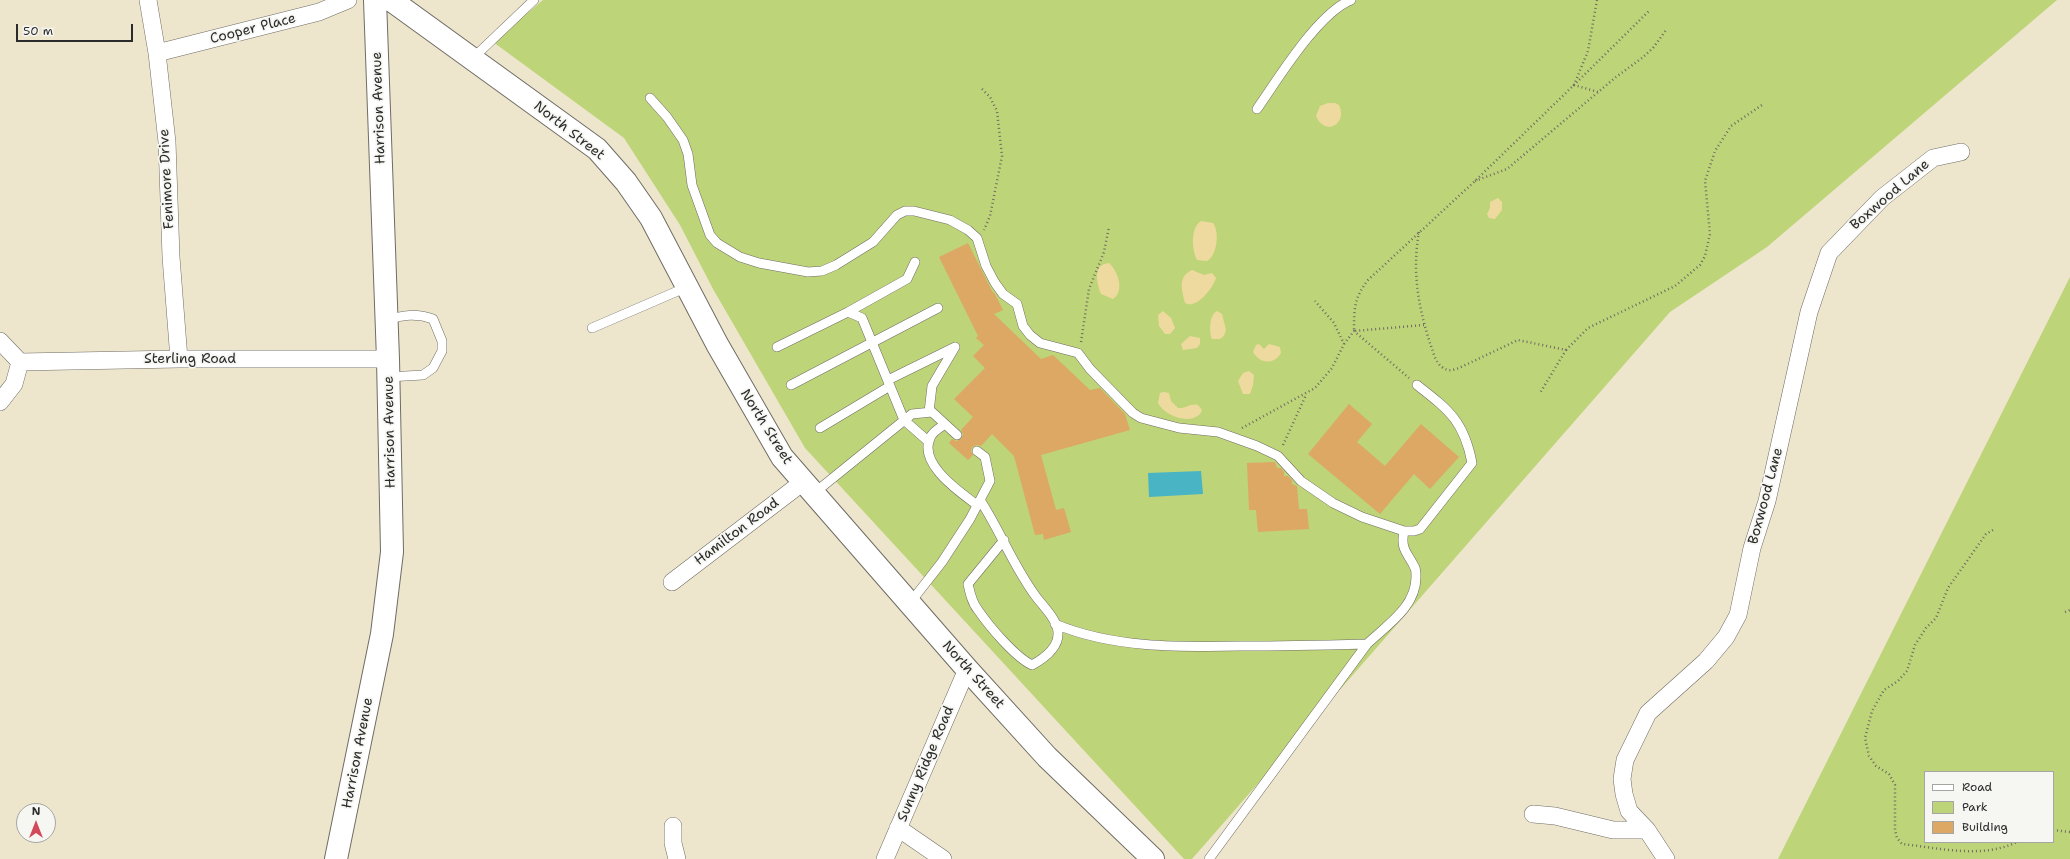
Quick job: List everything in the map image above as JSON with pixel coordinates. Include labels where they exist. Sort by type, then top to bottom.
[{"type":"street","name":"Fenimore Drive","points":[[148,0],[157,53],[167,142],[171,257],[179,359]]},
{"type":"street","name":"Cooper Place","points":[[157,53],[319,12],[348,0]]},
{"type":"street","name":"Harrison Avenue","points":[[336,859],[382,634],[392,552],[387,320],[375,0]]},
{"type":"street","name":"North Street","points":[[390,0],[597,149],[626,182],[651,218],[717,344],[782,457],[967,669],[1047,757],[1153,859]]},
{"type":"street","name":"Boxwood Lane","points":[[1666,859],[1647,830],[1630,811],[1624,794],[1622,779],[1627,754],[1648,713],[1706,661],[1726,637],[1738,615],[1752,548],[1767,501],[1809,312],[1829,253],[1882,198],[1933,158],[1961,152]]},
{"type":"street","points":[[0,341],[20,362],[14,384],[0,402]]},
{"type":"street","name":"Sterling Road","points":[[20,362],[179,359],[388,368]]},
{"type":"street","name":"Hamilton Road","points":[[672,582],[808,488]]},
{"type":"street","name":"Sunny Ridge Road","points":[[885,859],[967,669]]},
{"type":"street","points":[[1533,814],[1554,816],[1613,830],[1647,830]]},
{"type":"street","points":[[673,826],[673,843],[677,859]]},
{"type":"street","points":[[898,828],[943,859]]},
{"type":"lane","points":[[472,59],[534,0]]},
{"type":"lane","points":[[1257,109],[1305,42],[1331,12],[1344,3],[1352,0]]},
{"type":"lane","points":[[650,98],[667,117],[683,140],[688,154],[692,185],[710,235],[717,244],[740,257],[796,271],[822,271],[836,266],[873,242],[897,215],[905,211],[914,211],[950,220],[968,230],[977,238],[986,266],[995,283],[1003,294],[1017,304],[1023,326],[1030,335],[1040,343],[1078,353],[1090,369],[1116,396],[1141,418],[1179,428],[1227,435],[1278,456],[1301,481],[1333,503],[1362,517],[1404,531],[1414,531],[1420,529],[1472,463],[1468,444],[1459,423],[1442,404],[1417,385]]},
{"type":"lane","points":[[776,347],[848,312],[907,279],[915,262]]},
{"type":"lane","points":[[592,328],[687,287]]},
{"type":"lane","points":[[791,385],[938,308]]},
{"type":"lane","points":[[848,312],[862,318],[904,420],[928,442],[932,462],[948,483],[979,502],[1004,540],[1024,581],[1052,616],[1059,633],[1056,646],[1032,666],[1021,660],[977,610],[970,595],[968,584],[1004,540]]},
{"type":"lane","points":[[387,320],[404,314],[422,315],[433,319],[442,341],[442,351],[433,368],[423,376],[388,368]]},
{"type":"lane","points":[[820,428],[889,383],[955,347],[932,386],[928,412]]},
{"type":"lane","points":[[808,488],[912,414],[928,412],[937,414],[945,424],[957,434]]},
{"type":"lane","points":[[928,442],[932,434],[945,424]]},
{"type":"lane","points":[[910,603],[942,562],[979,502],[990,481],[985,457],[977,451]]},
{"type":"lane","points":[[1209,859],[1367,644],[1402,612],[1412,598],[1416,586],[1416,569],[1404,550],[1404,531]]},
{"type":"lane","points":[[1055,624],[1076,633],[1132,644],[1211,647],[1367,644]]},
{"type":"path","points":[[1574,85],[1588,51],[1597,0]]},
{"type":"path","points":[[1227,435],[1315,388],[1332,368],[1344,344],[1354,331],[1354,305],[1359,292],[1368,280],[1475,181],[1649,11]]},
{"type":"path","points":[[1475,181],[1508,169],[1598,92],[1653,48],[1666,30]]},
{"type":"path","points":[[1574,85],[1598,92]]},
{"type":"path","points":[[977,238],[984,230],[990,216],[1002,156],[997,111],[990,97],[982,89]]},
{"type":"path","points":[[1540,393],[1566,350],[1588,328],[1613,314],[1669,290],[1700,265],[1705,256],[1710,234],[1705,181],[1715,151],[1731,126],[1762,105]]},
{"type":"path","points":[[1078,353],[1089,289],[1104,252],[1109,227]]},
{"type":"path","points":[[1420,231],[1415,263],[1418,298],[1424,325],[1436,359],[1442,367],[1449,371],[1518,340],[1566,350]]},
{"type":"path","points":[[1315,301],[1334,323],[1344,344]]},
{"type":"path","points":[[1354,331],[1424,325]]},
{"type":"path","points":[[1354,331],[1417,385]]},
{"type":"path","points":[[1278,456],[1306,394]]},
{"type":"path","points":[[1993,530],[1986,534],[1948,588],[1936,618],[1926,628],[1915,645],[1907,671],[1898,681],[1884,690],[1872,711],[1865,738],[1869,756],[1876,766],[1889,774],[1895,785],[1897,816],[1896,830],[1897,838],[1902,844],[1976,853],[1999,850],[2015,843]]},
{"type":"path","points":[[2065,612],[2070,610]]},
{"type":"path","points":[[2054,830],[2070,832]]},
{"type":"green space","points":[[543,0],[2057,0],[1767,247],[1670,312],[1192,859],[1184,859],[805,448],[713,289],[680,225],[624,138],[493,42]]},
{"type":"green space","points":[[2070,277],[2070,859],[1778,859]]},
{"type":"sand","points":[[1328,103],[1335,103],[1339,105],[1341,112],[1338,122],[1334,126],[1330,127],[1325,126],[1316,116],[1320,106]]},
{"type":"sand","points":[[1498,198],[1502,202],[1502,210],[1495,219],[1489,218],[1487,214],[1490,208],[1490,202]]},
{"type":"sand","points":[[1201,221],[1213,223],[1217,238],[1213,254],[1207,261],[1197,260],[1193,245],[1195,229],[1197,224]]},
{"type":"sand","points":[[1109,263],[1115,271],[1119,281],[1119,291],[1113,299],[1101,294],[1097,280],[1100,267]]},
{"type":"sand","points":[[1192,270],[1204,275],[1212,273],[1216,278],[1204,297],[1199,301],[1189,304],[1185,303],[1182,280],[1187,273]]},
{"type":"sand","points":[[1163,311],[1171,318],[1175,328],[1170,334],[1165,334],[1159,326],[1158,315]]},
{"type":"sand","points":[[1217,311],[1222,314],[1226,330],[1224,336],[1220,339],[1212,339],[1210,324],[1212,316]]},
{"type":"sand","points":[[1190,336],[1200,338],[1200,344],[1197,348],[1183,350],[1181,344]]},
{"type":"sand","points":[[1259,344],[1264,349],[1269,344],[1280,347],[1281,353],[1275,360],[1267,362],[1263,361],[1253,352],[1256,345]]},
{"type":"sand","points":[[1249,371],[1254,375],[1253,385],[1250,394],[1243,394],[1238,381],[1243,373]]},
{"type":"sand","points":[[1160,393],[1169,393],[1171,401],[1178,408],[1198,405],[1202,410],[1200,414],[1190,419],[1178,418],[1171,415],[1161,408],[1158,403]]},
{"type":"water","points":[[1201,471],[1203,494],[1149,497],[1148,473]]},
{"type":"building","points":[[968,243],[1003,310],[994,314],[1041,359],[1053,355],[1090,390],[1100,388],[1125,414],[1130,430],[1041,455],[1056,510],[1064,508],[1071,532],[1044,540],[1043,534],[1035,535],[1014,456],[992,434],[981,446],[977,445],[972,447],[971,451],[973,455],[968,460],[949,443],[952,439],[956,441],[961,439],[963,434],[961,430],[973,417],[954,399],[985,368],[973,356],[984,345],[976,338],[978,336],[939,257]]},
{"type":"building","points":[[1349,404],[1372,424],[1357,442],[1385,466],[1421,424],[1459,457],[1430,489],[1414,474],[1380,514],[1308,454]]},
{"type":"building","points":[[1275,462],[1277,468],[1281,468],[1284,472],[1284,476],[1288,476],[1292,480],[1292,484],[1297,486],[1299,509],[1307,509],[1309,529],[1258,532],[1256,510],[1249,510],[1247,463]]}]
